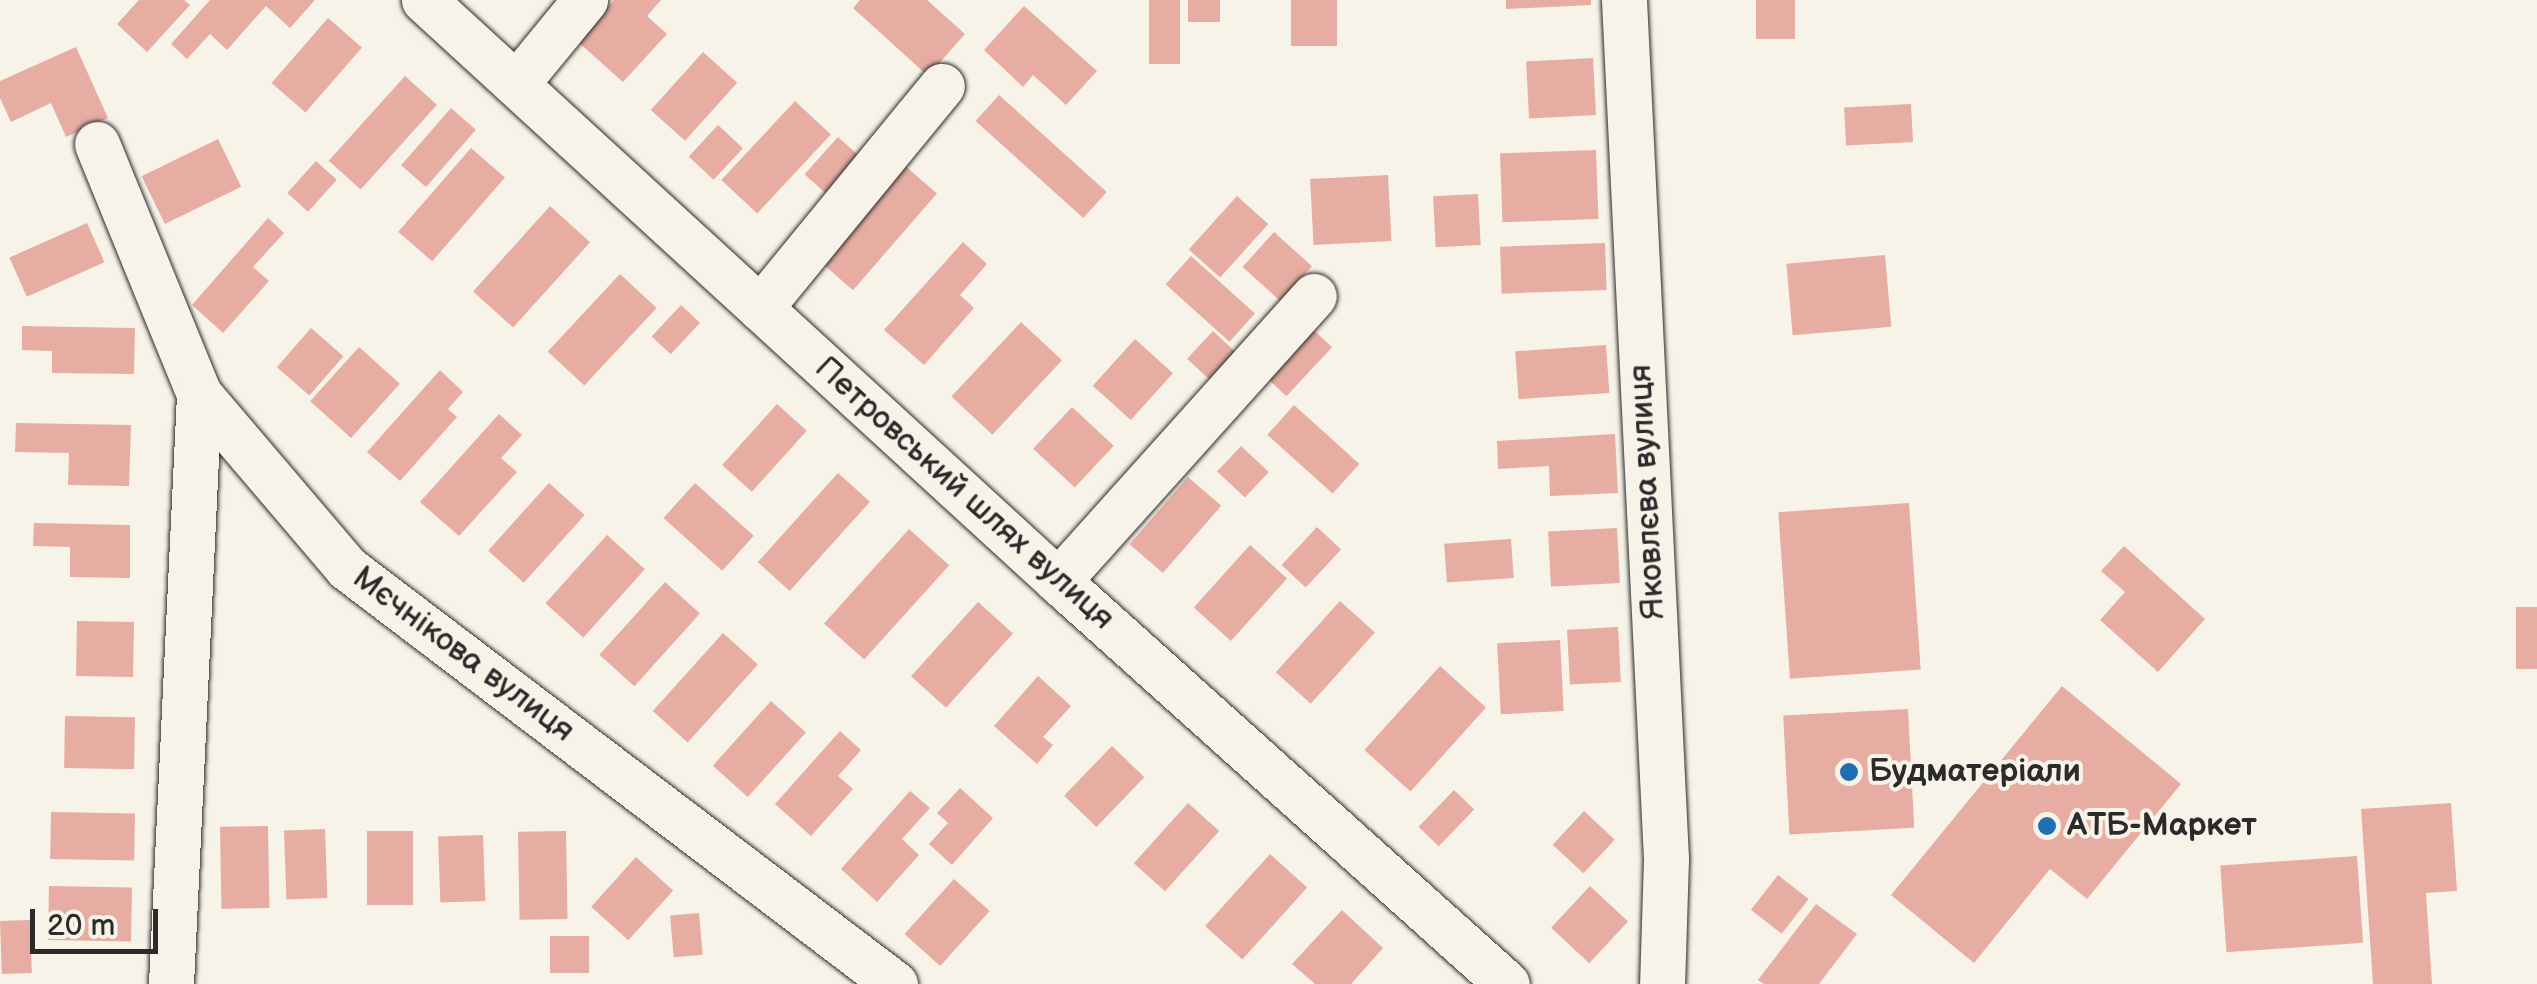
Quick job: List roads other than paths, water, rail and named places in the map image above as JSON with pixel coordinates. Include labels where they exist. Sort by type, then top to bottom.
[{"type":"street","name":"Петровський шлях вулиця","points":[[424,0],[1058,581],[1507,984]]},
{"type":"street","points":[[516,84],[585,0]]},
{"type":"street","name":"Яковлєва вулиця","points":[[1624,0],[1666,859],[1662,984]]},
{"type":"street","points":[[760,308],[942,86]]},
{"type":"street","points":[[97,144],[199,394],[171,984]]},
{"type":"street","points":[[1058,581],[1314,296]]},
{"type":"street","name":"Мєчнікова вулиця","points":[[199,394],[348,568],[895,984]]},
{"type":"place","name":"Будматеріали","points":[[1849,772]]},
{"type":"place","name":"АТБ-Маркет","points":[[2047,826]]}]
